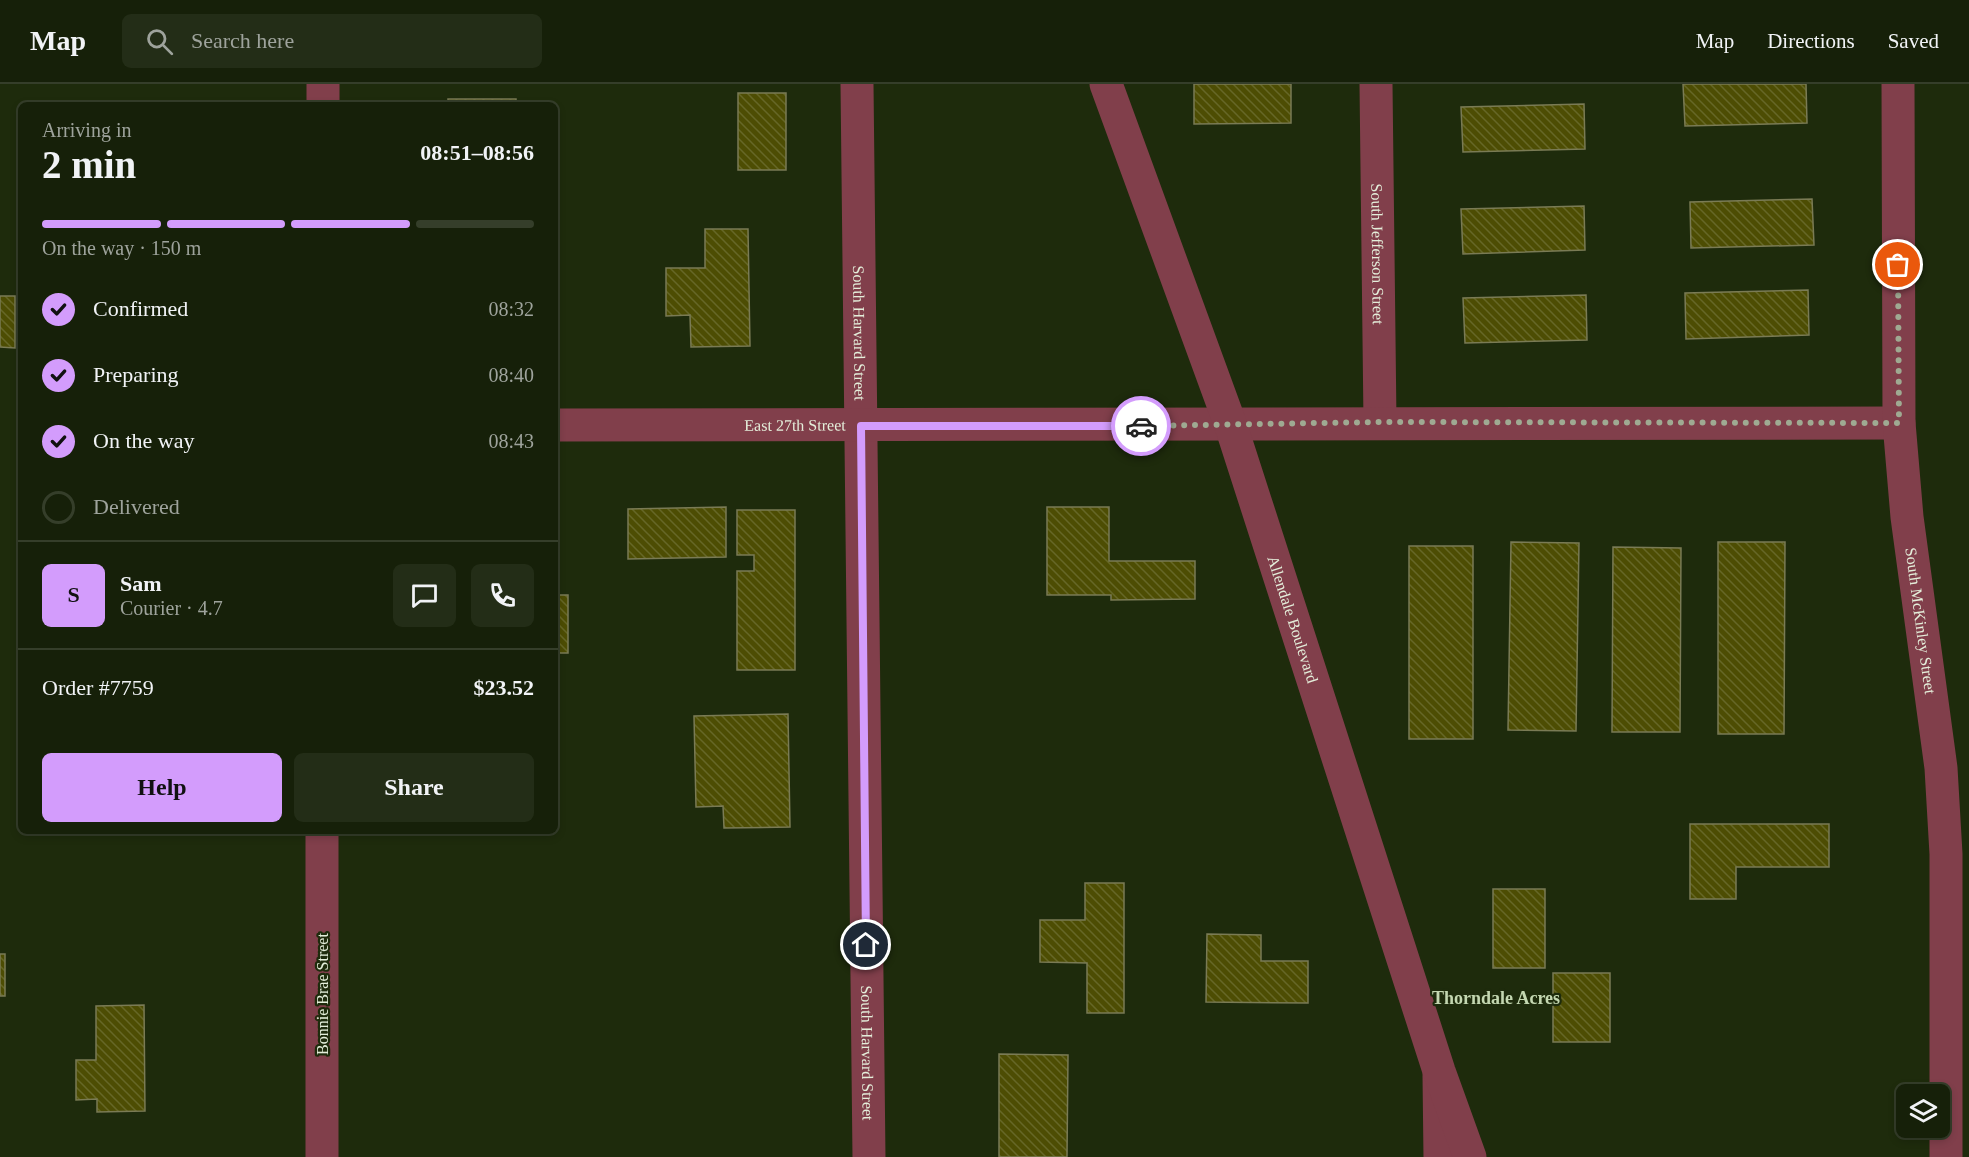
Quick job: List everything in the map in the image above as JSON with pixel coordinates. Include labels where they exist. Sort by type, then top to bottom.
[{"type":"street","points":[[323,84],[323,102]]},
{"type":"street","name":"South Harvard Street","points":[[857,84],[869,1157]]},
{"type":"street","name":"Allendale Boulevard","points":[[1106,84],[1231,426],[1439,1071],[1470,1157]]},
{"type":"street","name":"South Jefferson Street","points":[[1376,84],[1380,422]]},
{"type":"street","name":"South McKinley Street","points":[[1898,84],[1899,423],[1907,517],[1941,768],[1946,854],[1946,1157]]},
{"type":"street","name":"East 27th Street","points":[[558,425],[1231,426],[1380,422],[1899,423]]},
{"type":"street","name":"Bonnie Brae Street","points":[[322,834],[322,1157]]},
{"type":"street","points":[[1439,1071],[1440,1157]]},
{"type":"building","points":[[1194,84],[1291,84],[1291,123],[1194,124]]},
{"type":"building","points":[[1683,84],[1806,84],[1807,123],[1685,126]]},
{"type":"building","points":[[738,93],[786,93],[786,170],[738,170]]},
{"type":"building","points":[[448,99],[516,99],[516,102],[448,102]]},
{"type":"building","points":[[1584,104],[1585,149],[1463,152],[1461,107]]},
{"type":"building","points":[[1812,199],[1814,245],[1691,248],[1690,202]]},
{"type":"building","points":[[1584,206],[1585,250],[1463,254],[1461,209]]},
{"type":"building","points":[[705,229],[748,229],[750,346],[691,347],[690,315],[666,316],[666,268],[705,268]]},
{"type":"building","points":[[1808,290],[1809,335],[1686,339],[1685,293]]},
{"type":"building","points":[[1586,295],[1587,340],[1465,343],[1463,298]]},
{"type":"building","points":[[0,296],[15,296],[15,348],[0,347]]},
{"type":"building","points":[[726,507],[726,557],[628,559],[628,509]]},
{"type":"building","points":[[1047,507],[1109,507],[1109,561],[1195,561],[1195,599],[1111,600],[1111,595],[1047,595]]},
{"type":"building","points":[[737,510],[795,510],[795,670],[737,670],[737,571],[754,571],[754,555],[737,555]]},
{"type":"building","points":[[1511,542],[1579,543],[1576,731],[1508,730]]},
{"type":"building","points":[[1718,542],[1785,542],[1784,734],[1718,734]]},
{"type":"building","points":[[1409,546],[1473,546],[1473,739],[1409,739]]},
{"type":"building","points":[[1613,547],[1681,548],[1680,732],[1612,732]]},
{"type":"building","points":[[558,595],[568,595],[568,653],[558,653]]},
{"type":"building","points":[[788,714],[790,827],[724,828],[723,806],[696,807],[694,716]]},
{"type":"building","points":[[1690,824],[1829,824],[1829,867],[1736,867],[1736,899],[1690,899]]},
{"type":"building","points":[[1085,883],[1124,883],[1124,1013],[1087,1013],[1087,963],[1040,962],[1040,920],[1085,920]]},
{"type":"building","points":[[1493,889],[1545,889],[1545,968],[1493,968]]},
{"type":"building","points":[[1207,934],[1261,935],[1261,961],[1308,961],[1308,1003],[1206,1002]]},
{"type":"building","points":[[0,954],[5,954],[5,996],[0,996]]},
{"type":"building","points":[[1553,973],[1610,973],[1610,1042],[1553,1042]]},
{"type":"building","points":[[144,1005],[145,1111],[97,1112],[97,1099],[76,1100],[76,1060],[96,1060],[96,1006]]},
{"type":"building","points":[[999,1054],[1068,1055],[1067,1157],[999,1157]]},
{"type":"way so far","points":[[1141,426],[1380,422],[1899,423],[1898,265]]},
{"type":"district","name":"Thorndale Acres","points":[[1496,998]]},
{"type":"route","points":[[866,945],[861,426],[1141,426]]}]
